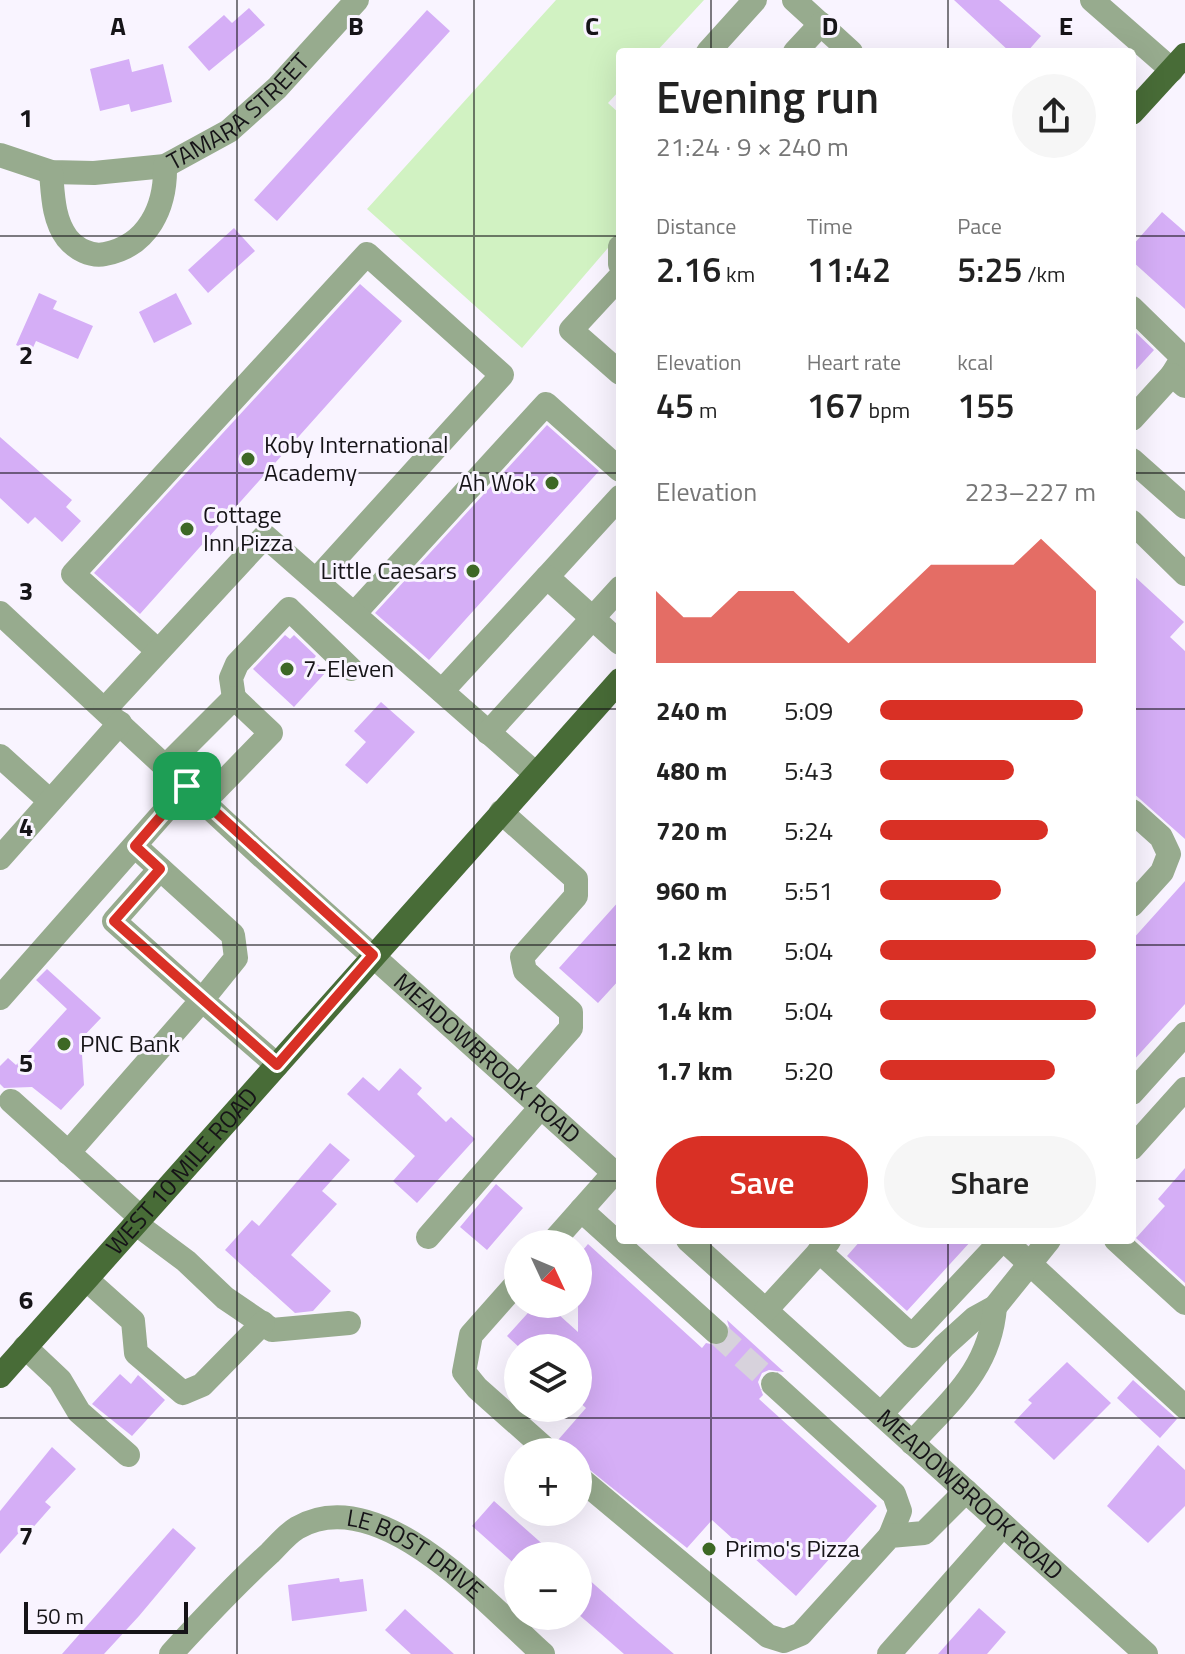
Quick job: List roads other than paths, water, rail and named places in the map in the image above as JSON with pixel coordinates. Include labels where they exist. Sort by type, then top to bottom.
[{"type":"main road","points":[[1136,109],[1178,63]]},
{"type":"main road","name":"WEST 10 MILE ROAD","points":[[0,1376],[501,812],[616,689]]},
{"type":"street","name":"TAMARA STREET","points":[[0,155],[51,172],[94,173],[165,166],[229,131],[277,88],[357,0]]},
{"type":"street","points":[[712,48],[755,0]]},
{"type":"street","points":[[794,0],[847,48]]},
{"type":"street","points":[[1092,0],[1178,63]]},
{"type":"street","points":[[799,48],[821,24]]},
{"type":"street","points":[[51,172],[55,212],[67,238],[83,251],[100,255],[127,249],[142,237],[155,218],[166,189],[165,166]]},
{"type":"street","points":[[158,651],[73,574],[367,254],[502,375],[316,580]]},
{"type":"street","points":[[616,281],[571,330],[616,369]]},
{"type":"street","points":[[1136,311],[1179,338],[1180,362],[1178,381],[1136,416]]},
{"type":"street","points":[[354,614],[546,404],[616,466]]},
{"type":"street","points":[[1136,464],[1185,507]]},
{"type":"street","points":[[442,691],[616,501]]},
{"type":"street","points":[[1136,526],[1185,574]]},
{"type":"street","points":[[4,844],[50,801],[158,651],[265,536],[536,774]]},
{"type":"street","points":[[547,577],[616,639]]},
{"type":"street","points":[[488,733],[616,593]]},
{"type":"street","points":[[0,998],[135,846],[271,733],[234,698],[231,678],[237,664],[289,609],[351,669]]},
{"type":"street","name":"MEADOWBROOK ROAD","points":[[0,613],[616,1175]]},
{"type":"street","points":[[166,766],[234,698]]},
{"type":"street","points":[[0,756],[50,801]]},
{"type":"street","points":[[501,812],[576,879],[576,896],[522,957],[525,971],[571,1012],[571,1028],[519,1087]]},
{"type":"street","points":[[1136,815],[1161,837],[1169,854],[1162,872],[1136,901]]},
{"type":"street","points":[[68,1153],[236,958],[233,935],[135,846]]},
{"type":"street","points":[[160,869],[114,921],[277,1065]]},
{"type":"street","points":[[1136,1089],[1185,1034]]},
{"type":"street","points":[[1136,1144],[1185,1089]]},
{"type":"street","points":[[11,1101],[225,1298],[272,1330],[349,1323]]},
{"type":"street","points":[[428,1237],[541,1107]]},
{"type":"street","points":[[563,1230],[616,1177]]},
{"type":"street","points":[[581,1210],[616,1242]]},
{"type":"street","points":[[619,1244],[716,1332]]},
{"type":"street","name":"MEADOWBROOK ROAD","points":[[692,1244],[1146,1654]]},
{"type":"street","points":[[766,1310],[824,1246],[912,1336],[999,1244]]},
{"type":"street","points":[[1008,1244],[1185,1407]]},
{"type":"street","points":[[881,1414],[954,1337],[975,1318],[995,1307],[1046,1244]]},
{"type":"street","points":[[1120,1244],[1185,1303]]},
{"type":"street","points":[[86,1279],[133,1321],[136,1353],[183,1393],[202,1385],[263,1323]]},
{"type":"street","points":[[504,1298],[471,1335],[464,1372],[477,1388],[533,1438]]},
{"type":"street","points":[[912,1443],[979,1368],[993,1337],[995,1307]]},
{"type":"street","points":[[25,1347],[60,1380],[79,1412],[128,1455]]},
{"type":"street","points":[[592,1489],[768,1636],[784,1641],[801,1634],[890,1536],[900,1511],[900,1502],[773,1384]]},
{"type":"street","points":[[890,1536],[924,1533],[966,1491]]},
{"type":"street","name":"LE BOST DRIVE","points":[[171,1654],[225,1593],[297,1528],[327,1519],[364,1520],[420,1546],[543,1654]]},
{"type":"street","points":[[889,1654],[1003,1525]]},
{"type":"tunnel","points":[[716,1332],[773,1384]]},
{"type":"place","name":"Koby International Academy","points":[[248,459]]},
{"type":"place","name":"Ah Wok","points":[[552,483]]},
{"type":"place","name":"Cottage Inn Pizza","points":[[187,529]]},
{"type":"place","name":"Little Caesars","points":[[473,571]]},
{"type":"place","name":"7-Eleven","points":[[287,669]]},
{"type":"place","name":"PNC Bank","points":[[64,1044]]},
{"type":"place","name":"Primo's Pizza","points":[[709,1549]]}]
